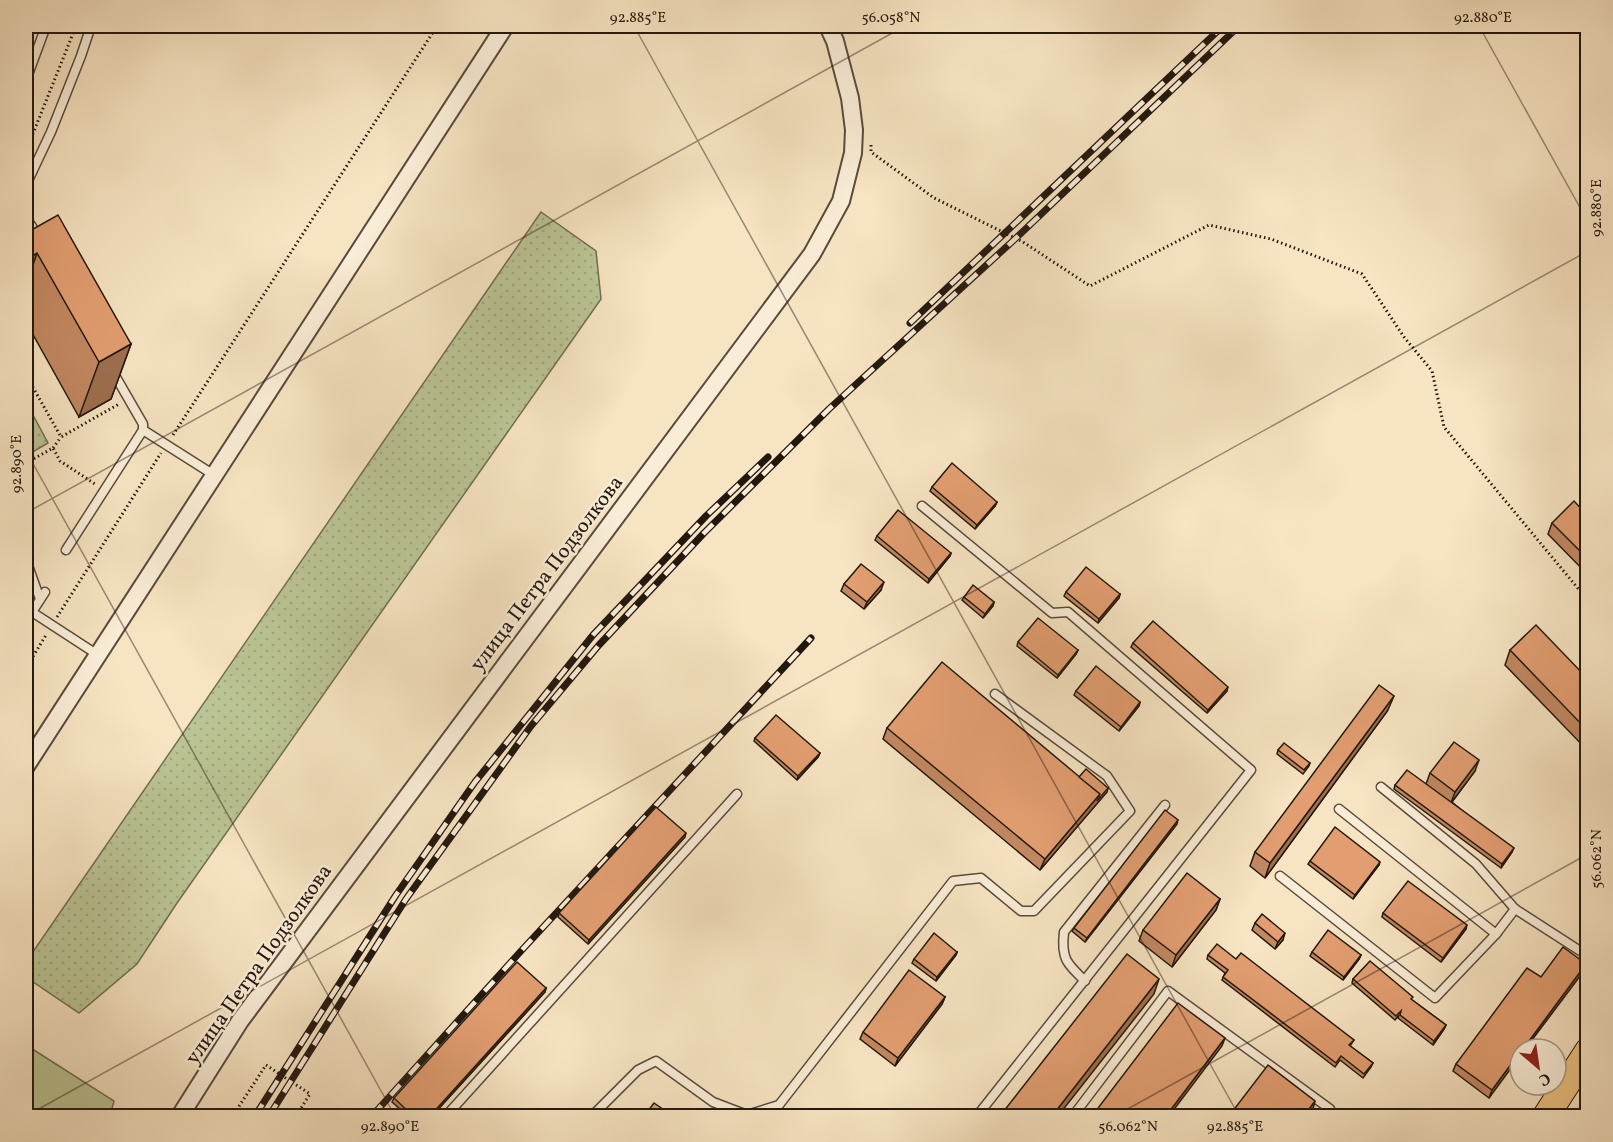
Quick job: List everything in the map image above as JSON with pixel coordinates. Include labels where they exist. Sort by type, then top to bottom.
[{"type":"main road","points":[[1546,1116],[1587,1051]]},
{"type":"street","points":[[26,766],[506,26]]},
{"type":"street","name":"улица Петра Подзолкова","points":[[180,1116],[240,1021],[812,254],[841,201],[853,153],[854,130],[850,98],[835,41],[828,26]]},
{"type":"lane","points":[[26,80],[46,26]]},
{"type":"lane","points":[[26,185],[51,132],[91,26]]},
{"type":"lane","points":[[26,219],[42,244]]},
{"type":"lane","points":[[66,550],[143,430],[143,424],[109,364]]},
{"type":"lane","points":[[143,430],[214,475]]},
{"type":"lane","points":[[922,506],[1052,613],[1068,612],[1251,770],[978,1116]]},
{"type":"lane","points":[[26,560],[42,595],[26,621]]},
{"type":"lane","points":[[32,612],[98,655]]},
{"type":"lane","points":[[592,1116],[638,1070],[656,1061],[713,1102],[747,1115],[779,1105],[953,881],[981,878],[1021,911],[1034,911],[1130,811],[1107,776],[995,694]]},
{"type":"lane","points":[[1381,787],[1476,864],[1515,909],[1587,956]]},
{"type":"lane","points":[[446,1116],[737,794]]},
{"type":"lane","points":[[1084,981],[1070,967],[1062,950],[1064,932],[1165,805]]},
{"type":"lane","points":[[1339,809],[1496,934]]},
{"type":"lane","points":[[1280,876],[1435,998],[1496,934],[1515,909]]},
{"type":"lane","points":[[1073,1116],[1168,991],[1330,1109],[1332,1116]]},
{"type":"path","points":[[26,151],[76,26]]},
{"type":"path","points":[[26,668],[166,445],[437,26]]},
{"type":"path","points":[[872,152],[934,198],[1023,242],[1090,286],[1209,225],[1271,239],[1362,274],[1404,337],[1432,371],[1444,427],[1581,592],[1587,596]]},
{"type":"path","points":[[26,375],[61,437]]},
{"type":"path","points":[[26,463],[53,448],[61,437],[125,401]]},
{"type":"path","points":[[53,448],[60,461],[104,490]]},
{"type":"path","points":[[238,1116],[234,1114],[266,1065],[310,1094],[296,1116]]},
{"type":"green space","points":[[541,212],[596,251],[601,299],[177,903],[137,964],[79,1013],[26,977],[26,962]]},
{"type":"green space","points":[[26,402],[48,443],[26,456]]},
{"type":"green space","points":[[26,1045],[114,1101],[110,1116],[26,1116]]},
{"type":"building","points":[[58,215],[131,344],[99,362],[37,253],[26,260],[26,233]]},
{"type":"building","points":[[952,463],[997,502],[977,525],[932,487]]},
{"type":"building","points":[[1574,501],[1587,515],[1587,558],[1552,523]]},
{"type":"building","points":[[898,510],[951,553],[929,579],[877,536]]},
{"type":"building","points":[[861,564],[884,582],[867,602],[844,584]]},
{"type":"building","points":[[1086,567],[1120,594],[1099,619],[1066,592]]},
{"type":"building","points":[[973,585],[994,602],[985,614],[964,597]]},
{"type":"building","points":[[1038,618],[1078,650],[1058,675],[1018,642]]},
{"type":"building","points":[[1153,621],[1228,687],[1208,710],[1133,643]]},
{"type":"building","points":[[1536,625],[1587,678],[1587,730],[1510,650]]},
{"type":"building","points":[[942,662],[1100,794],[1045,859],[887,728]]},
{"type":"building","points":[[1096,666],[1140,702],[1121,727],[1076,691]]},
{"type":"building","points":[[1379,685],[1394,696],[1270,863],[1255,852]]},
{"type":"building","points":[[776,715],[820,753],[798,776],[755,738]]},
{"type":"building","points":[[1454,742],[1479,760],[1455,792],[1430,773]]},
{"type":"building","points":[[1284,743],[1310,763],[1304,770],[1278,750]]},
{"type":"building","points":[[1086,769],[1108,788],[1097,801],[1100,794],[1079,777]]},
{"type":"building","points":[[1407,770],[1514,848],[1502,864],[1395,785]]},
{"type":"building","points":[[656,807],[686,833],[589,940],[559,913]]},
{"type":"building","points":[[1165,810],[1178,820],[1087,938],[1074,928]]},
{"type":"building","points":[[1335,827],[1380,862],[1355,895],[1310,861]]},
{"type":"building","points":[[1187,873],[1220,899],[1176,955],[1143,930]]},
{"type":"building","points":[[1408,881],[1467,925],[1443,958],[1383,913]]},
{"type":"building","points":[[1262,914],[1285,933],[1278,942],[1255,923]]},
{"type":"building","points":[[1328,930],[1361,955],[1344,977],[1312,952]]},
{"type":"building","points":[[934,933],[957,952],[937,977],[914,959]]},
{"type":"building","points":[[1217,944],[1236,959],[1241,953],[1354,1040],[1349,1045],[1373,1063],[1364,1074],[1341,1056],[1336,1063],[1223,977],[1228,970],[1208,955]]},
{"type":"building","points":[[1563,947],[1586,964],[1532,1037],[1508,1037],[1508,1068],[1492,1090],[1456,1064],[1527,968],[1541,977]]},
{"type":"building","points":[[1127,954],[1159,979],[1052,1116],[1000,1116]]},
{"type":"building","points":[[1370,961],[1413,997],[1411,999],[1446,1025],[1434,1041],[1400,1015],[1401,1011],[1396,1016],[1353,979]]},
{"type":"building","points":[[517,962],[546,988],[430,1116],[413,1116],[394,1098]]},
{"type":"building","points":[[909,970],[945,997],[898,1058],[863,1032]]},
{"type":"building","points":[[1178,1003],[1225,1038],[1166,1116],[1092,1116]]},
{"type":"building","points":[[1268,1065],[1315,1101],[1304,1116],[1229,1116]]},
{"type":"building","points":[[654,1103],[673,1116],[644,1116]]},
{"type":"railway","points":[[910,323],[1223,26]]},
{"type":"railway","points":[[269,1116],[406,899],[531,726],[599,645],[704,533],[829,409],[1015,239],[1239,26]]},
{"type":"railway","points":[[255,1116],[396,895],[475,782],[593,635],[706,516],[768,457]]},
{"type":"railway","points":[[372,1116],[521,951],[811,638]]}]
